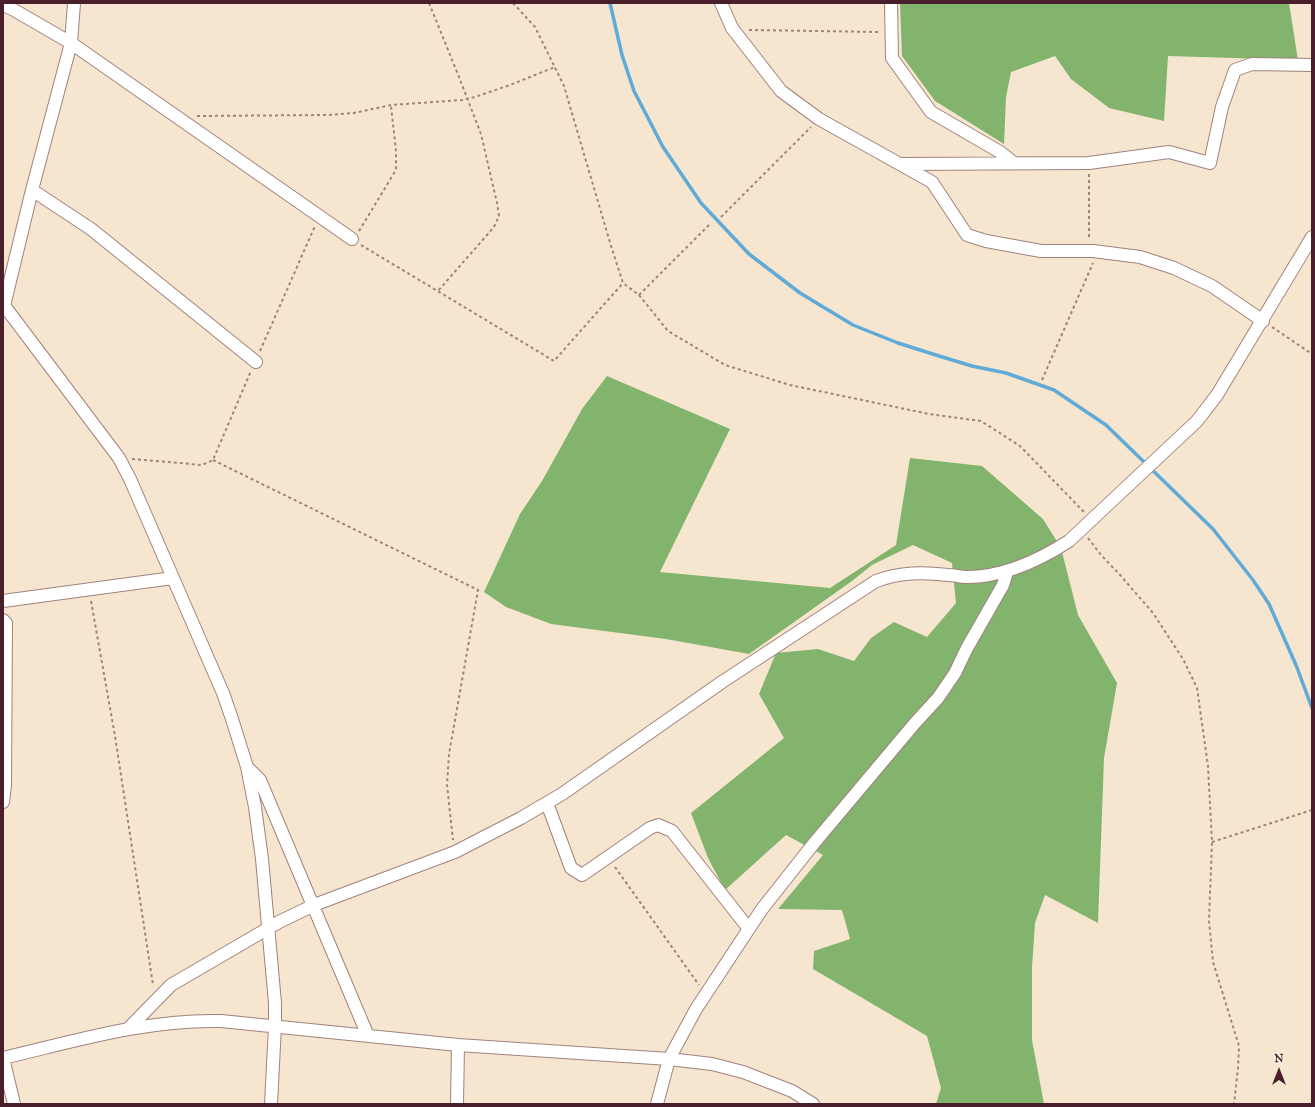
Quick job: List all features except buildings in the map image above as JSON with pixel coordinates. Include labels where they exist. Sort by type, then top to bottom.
[{"type":"street","points":[[3,310],[32,190],[72,43],[74,3]]},
{"type":"street","points":[[721,3],[734,30],[781,91],[819,119],[932,182],[967,235],[986,241],[1041,251],[1091,251],[1140,257],[1174,268],[1212,286],[1263,321]]},
{"type":"street","points":[[891,3],[892,58],[931,112],[1000,152],[1014,163]]},
{"type":"street","points":[[3,5],[72,43],[352,239]]},
{"type":"street","points":[[899,164],[1089,163],[1169,152],[1210,163],[1222,107],[1235,70],[1252,64],[1312,65]]},
{"type":"street","points":[[32,190],[91,229],[256,362]]},
{"type":"street","points":[[128,1029],[171,986],[269,928],[314,904],[455,852],[547,803],[728,678],[876,581],[891,576],[917,573],[966,577],[993,575],[1007,572],[1030,563],[1069,541],[1197,421],[1217,395],[1263,321],[1312,237]]},
{"type":"street","points":[[3,305],[119,458],[130,479],[223,693],[232,719],[247,767],[255,807],[269,928],[275,1003],[271,1104]]},
{"type":"street","points":[[657,1104],[669,1059],[696,1009],[762,909],[815,842],[915,722],[938,698],[955,673],[967,648],[1003,585],[1007,572]]},
{"type":"street","points":[[3,601],[173,578]]},
{"type":"street","points":[[3,620],[6,623],[6,705],[5,785],[3,802]]},
{"type":"street","points":[[247,767],[260,780],[314,904],[368,1036]]},
{"type":"street","points":[[547,803],[571,868],[582,875],[658,824],[672,831],[749,929]]},
{"type":"street","points":[[14,1104],[3,1058],[128,1029],[195,1020],[249,1023],[458,1045],[669,1059],[712,1064],[743,1072],[792,1091],[813,1104]]},
{"type":"street","points":[[457,1104],[458,1045]]},
{"type":"path","points":[[429,3],[481,134],[495,190],[499,216],[494,227],[438,291]]},
{"type":"path","points":[[513,3],[535,27],[564,86],[608,238],[623,283],[639,295],[668,331],[725,365],[790,385],[929,414],[981,421],[1020,446],[1087,524],[1086,536],[1100,555],[1121,576],[1153,613],[1183,659],[1197,688],[1208,766],[1212,842],[1209,921],[1213,962],[1239,1046],[1234,1104]]},
{"type":"path","points":[[734,30],[891,32]]},
{"type":"path","points":[[176,116],[328,115],[354,113],[391,105],[468,99],[510,85],[555,67]]},
{"type":"path","points":[[391,105],[396,150],[396,170],[390,183],[352,239],[554,361],[623,283]]},
{"type":"path","points":[[721,217],[819,119]]},
{"type":"path","points":[[1042,380],[1092,264],[1089,163]]},
{"type":"path","points":[[119,458],[202,465],[213,460],[319,216]]},
{"type":"path","points":[[639,295],[710,224]]},
{"type":"path","points":[[1263,321],[1312,354]]},
{"type":"path","points":[[213,460],[478,590],[449,754],[447,785],[455,852]]},
{"type":"path","points":[[89,589],[115,736],[156,1000]]},
{"type":"path","points":[[1212,842],[1312,810]]},
{"type":"path","points":[[608,857],[706,994]]},
{"type":"green space","points":[[900,3],[1289,3],[1298,60],[1168,56],[1164,121],[1109,108],[1071,79],[1055,56],[1011,72],[1006,97],[1004,144],[935,101],[902,56]]},
{"type":"green space","points":[[607,376],[730,429],[660,572],[830,588],[896,545],[910,458],[982,466],[1043,519],[1061,548],[1078,615],[1117,683],[1104,758],[1098,923],[1045,895],[1035,923],[1032,967],[1032,1040],[1044,1104],[936,1104],[941,1088],[927,1036],[813,969],[814,951],[850,939],[842,910],[778,909],[823,855],[786,835],[725,890],[708,858],[691,813],[784,738],[759,694],[776,653],[818,649],[854,661],[871,638],[894,622],[927,637],[956,603],[952,563],[913,545],[872,565],[852,581],[749,654],[666,639],[551,624],[506,607],[484,592],[520,514],[542,481],[582,409]]},
{"type":"waterway","points":[[610,3],[622,55],[634,91],[663,147],[701,203],[749,254],[800,293],[853,325],[898,343],[972,366],[1006,373],[1054,390],[1106,425],[1213,529],[1253,580],[1269,604],[1296,665],[1312,708]]}]
